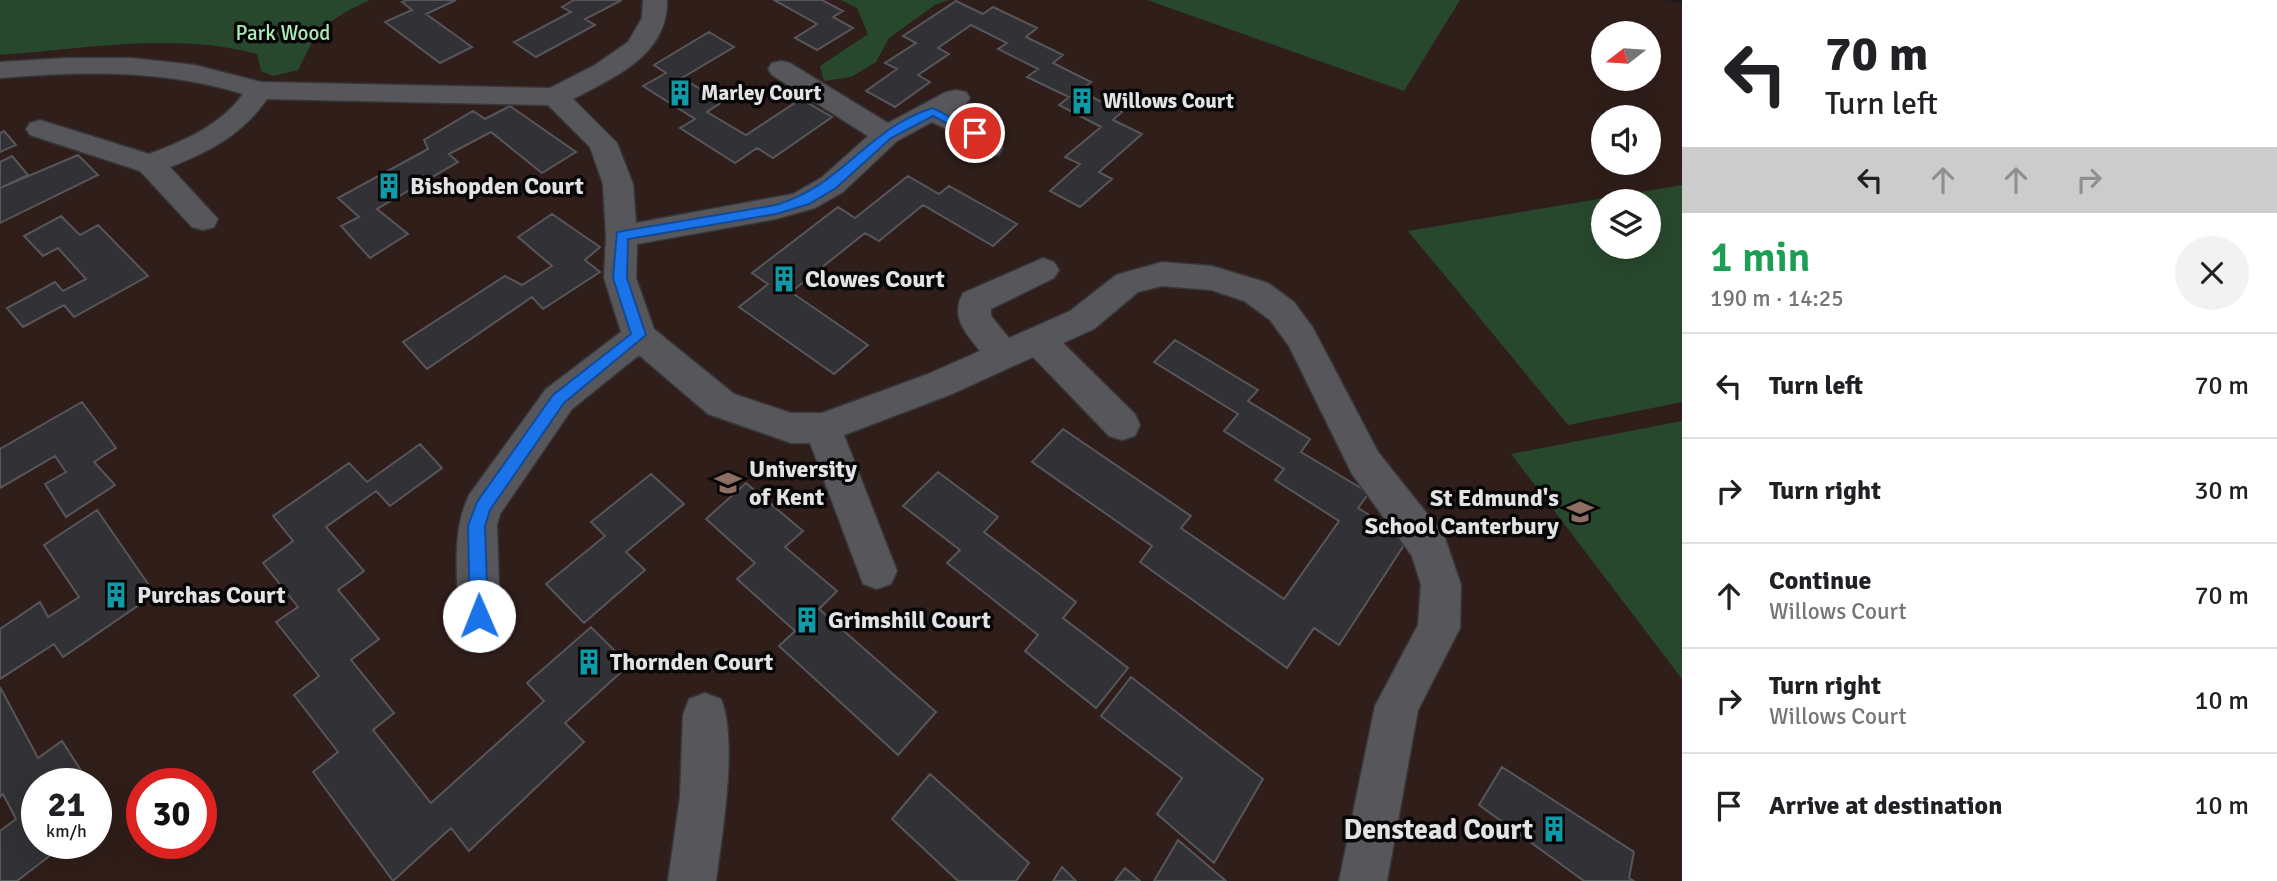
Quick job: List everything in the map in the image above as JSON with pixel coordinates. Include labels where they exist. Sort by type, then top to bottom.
[{"type":"street","points":[[0,70],[94,64],[158,66],[221,76],[259,90],[555,97],[637,49],[652,29],[657,12],[654,0]]},
{"type":"street","points":[[781,69],[887,135]]},
{"type":"street","points":[[150,164],[182,152],[216,134],[247,111],[259,90]]},
{"type":"street","points":[[555,97],[603,143],[618,184],[622,236],[620,278],[639,335],[720,404],[791,428],[822,428],[940,384],[1082,320],[1127,284],[1162,274],[1212,278],[1256,292],[1282,312],[1301,337],[1364,463],[1430,548],[1441,585],[1439,628],[1397,706],[1363,881]]},
{"type":"street","points":[[622,236],[765,211],[804,201],[832,185],[887,135],[944,105],[989,148]]},
{"type":"street","points":[[40,129],[150,164],[203,219]]},
{"type":"street","points":[[1004,356],[974,319],[975,302],[1043,270]]},
{"type":"street","points":[[479,616],[463,530],[483,507],[559,399],[639,335]]},
{"type":"street","points":[[1039,341],[1122,425]]},
{"type":"street","points":[[822,428],[877,571]]},
{"type":"street","points":[[692,881],[703,797],[705,715]]},
{"type":"shaded area","name":"University of Kent","points":[[0,0],[1664,0],[1682,3],[1682,881],[0,881]]},
{"type":"green space","name":"Park Wood","points":[[0,0],[370,0],[319,29],[298,70],[273,76],[261,71],[257,54],[194,44],[129,44],[0,55]]},
{"type":"green space","points":[[841,0],[948,0],[935,5],[889,38],[876,62],[851,77],[824,81],[820,66],[868,34],[857,8]]},
{"type":"green space","points":[[1147,0],[1460,0],[1404,91]]},
{"type":"green space","points":[[1682,185],[1682,402],[1568,425],[1408,231],[1591,200],[1591,259],[1661,259],[1661,189],[1658,189]]},
{"type":"green space","points":[[1682,421],[1682,679],[1511,454]]},
{"type":"building","points":[[456,0],[426,14],[472,47],[440,63],[385,22],[412,10],[402,2]]},
{"type":"building","points":[[574,0],[622,0],[585,19],[595,25],[536,57],[514,42],[571,12],[562,7]]},
{"type":"building","points":[[774,0],[822,0],[843,11],[833,17],[853,28],[817,50],[795,38],[817,24]]},
{"type":"building","name":"Willows Court","points":[[956,1],[983,14],[993,7],[1037,28],[1026,37],[1063,55],[1053,63],[1091,82],[1080,91],[1122,112],[1113,120],[1142,134],[1099,172],[1112,179],[1080,207],[1050,191],[1080,164],[1065,157],[1101,127],[1059,105],[1069,97],[1027,77],[1038,69],[998,49],[1007,43],[971,25],[938,48],[949,54],[918,75],[930,82],[895,107],[866,91],[897,69],[885,63],[916,43],[903,36]]},
{"type":"building","name":"Marley Court","points":[[709,32],[734,47],[682,78],[722,102],[707,112],[746,135],[801,99],[832,117],[773,158],[757,148],[735,163],[680,128],[695,119],[643,86],[666,73],[654,65]]},
{"type":"building","name":"Bishopden Court","points":[[510,106],[576,152],[542,173],[491,132],[449,154],[458,162],[377,209],[408,234],[370,258],[341,226],[359,217],[338,198],[428,149],[424,140],[473,111],[485,119]]},
{"type":"building","points":[[4,131],[16,145],[0,152],[0,133]]},
{"type":"building","points":[[78,155],[98,175],[0,223],[0,188]]},
{"type":"building","points":[[12,156],[28,175],[0,188],[0,162]]},
{"type":"building","name":"Clowes Court","points":[[908,176],[939,194],[949,186],[1017,224],[993,246],[923,205],[879,241],[865,233],[791,292],[868,345],[834,374],[739,307],[768,284],[752,273],[838,207],[855,218]]},
{"type":"building","name":"Bishopden Court","points":[[552,214],[600,247],[585,260],[600,272],[543,309],[532,297],[427,369],[403,342],[505,276],[522,285],[552,266],[518,237]]},
{"type":"building","points":[[61,216],[80,235],[98,225],[148,276],[74,317],[64,305],[23,327],[7,308],[55,282],[63,291],[86,279],[58,248],[43,256],[24,236]]},
{"type":"building","points":[[1175,340],[1258,390],[1248,401],[1310,439],[1301,452],[1369,493],[1358,508],[1408,539],[1339,645],[1314,628],[1287,668],[1140,562],[1152,546],[1032,462],[1063,429],[1191,516],[1181,528],[1284,599],[1339,521],[1275,480],[1284,469],[1224,431],[1238,414],[1154,362]]},
{"type":"building","points":[[82,402],[116,448],[94,462],[115,485],[66,517],[45,484],[66,472],[55,456],[0,488],[0,449]]},
{"type":"building","name":"Thornden Court","points":[[420,444],[442,468],[390,506],[376,491],[326,527],[364,571],[338,590],[379,639],[351,660],[394,713],[373,730],[431,803],[544,701],[527,683],[591,627],[629,665],[565,723],[584,742],[469,851],[451,828],[393,881],[313,772],[338,752],[294,695],[319,676],[276,622],[298,607],[263,563],[293,541],[273,516],[349,463],[367,482]]},
{"type":"building","name":"Grimshill Court","points":[[938,472],[998,517],[984,532],[1076,602],[1063,618],[1128,668],[1096,708],[1025,651],[1038,635],[947,563],[960,550],[903,506]]},
{"type":"building","name":"Thornden Court","points":[[651,474],[684,504],[626,552],[645,570],[584,623],[546,584],[605,536],[591,522]]},
{"type":"building","name":"Grimshill Court","points":[[746,483],[803,531],[785,547],[837,591],[819,609],[936,712],[898,755],[779,646],[795,631],[737,579],[755,563],[706,519]]},
{"type":"building","name":"Purchas Court","points":[[97,510],[155,594],[63,657],[54,644],[0,679],[0,629],[40,602],[48,617],[79,597],[44,545]]},
{"type":"building","points":[[1131,677],[1263,779],[1214,863],[1157,814],[1182,778],[1101,716]]},
{"type":"building","points":[[0,687],[38,758],[62,741],[80,768],[21,768],[21,859],[46,859],[17,881],[0,881],[0,831],[16,819],[3,794],[0,797]]},
{"type":"building","name":"Denstead Court","points":[[1502,767],[1634,852],[1629,878],[1634,881],[1584,881],[1479,805]]},
{"type":"building","points":[[930,774],[1029,863],[1016,881],[958,881],[892,819]]},
{"type":"building","points":[[1178,840],[1226,881],[1154,881]]},
{"type":"building","points":[[1062,867],[1076,881],[1053,881]]},
{"type":"building","points":[[1125,868],[1140,881],[1115,881]]},
{"type":"place","name":"Marley Court","points":[[680,93]]},
{"type":"place","name":"Willows Court","points":[[1082,101]]},
{"type":"place","name":"Bishopden Court","points":[[389,186]]},
{"type":"place","name":"Clowes Court","points":[[784,279]]},
{"type":"place","name":"University of Kent","points":[[728,483]]},
{"type":"place","name":"St Edmund's School Canterbury","points":[[1580,512]]},
{"type":"place","name":"Purchas Court","points":[[116,595]]},
{"type":"place","name":"Grimshill Court","points":[[807,620]]},
{"type":"place","name":"Thornden Court","points":[[589,662]]},
{"type":"place","name":"Denstead Court","points":[[1554,829]]},
{"type":"route","points":[[479,616],[477,526],[483,507],[559,399],[639,335],[620,278],[622,236],[688,226],[804,201],[832,185],[887,135],[933,111],[975,133]]}]
